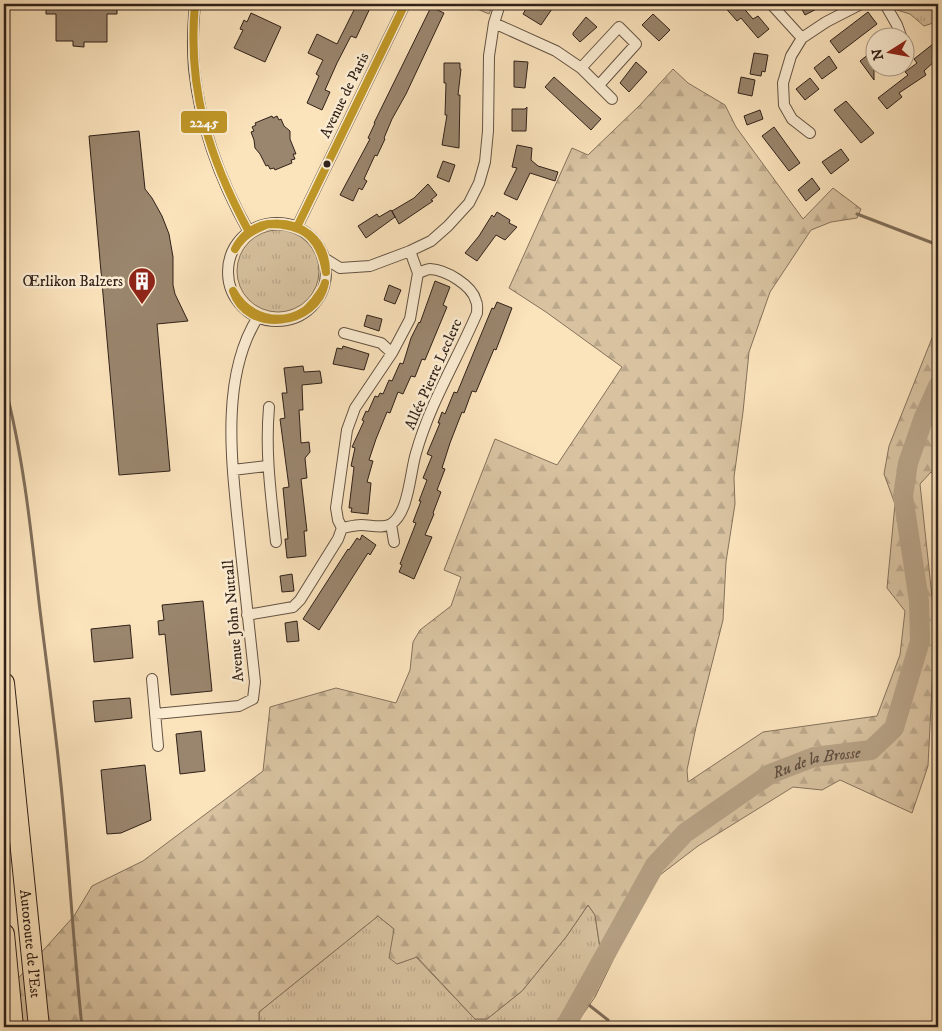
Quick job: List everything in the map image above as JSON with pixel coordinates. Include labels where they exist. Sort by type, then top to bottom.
[{"type":"highway","name":"Autoroute de l’Est","points":[[4,683],[39,1027]]},
{"type":"highway","name":"Autoroute de l’Est","points":[[4,934],[13,1027]]},
{"type":"street","points":[[195,4],[193,33],[194,70],[203,120],[226,188],[249,232]]},
{"type":"street","name":"Avenue de Paris","points":[[297,227],[405,4]]},
{"type":"street","points":[[324,258],[340,268],[370,266],[410,251],[432,240],[469,204],[480,183],[485,162],[488,131],[490,56],[494,23],[500,4]]},
{"type":"street","points":[[772,4],[802,38]]},
{"type":"street","points":[[810,133],[792,119],[784,105],[784,83],[791,56],[802,38],[826,22],[861,4]]},
{"type":"street","points":[[885,4],[898,28]]},
{"type":"street","points":[[494,23],[556,51],[581,68],[612,99]]},
{"type":"street","points":[[581,68],[619,27],[636,44],[599,86]]},
{"type":"street","points":[[280,223],[297,227],[309,234],[318,245],[324,258],[326,272],[324,288],[316,302],[304,313],[282,320],[258,317],[246,309],[236,298],[230,284],[228,270],[231,255],[238,242],[249,232],[264,224],[280,223]]},
{"type":"street","points":[[248,614],[293,607],[300,600],[338,539],[342,528],[338,520],[336,508],[347,430],[355,408],[392,353],[410,319],[418,273],[410,251]]},
{"type":"street","name":"Allée Pierre Leclerc","points":[[391,524],[399,516],[405,502],[415,454],[426,420],[477,313],[477,302],[472,292],[464,283],[451,276],[428,269],[418,273]]},
{"type":"street","name":"Avenue John Nuttall","points":[[155,714],[239,706],[253,699],[254,682],[233,470],[232,420],[235,382],[244,341],[258,317]]},
{"type":"street","points":[[344,333],[381,343],[392,353]]},
{"type":"street","points":[[269,407],[266,437],[267,466],[276,542]]},
{"type":"street","points":[[233,470],[267,466]]},
{"type":"street","points":[[342,528],[359,525],[383,526],[391,524],[394,542]]},
{"type":"street","points":[[152,679],[158,746]]},
{"type":"green space","points":[[466,4],[493,4],[489,14]]},
{"type":"green space","points":[[892,4],[938,4],[938,24],[936,22],[924,26],[910,14],[897,10]]},
{"type":"green space","points":[[673,69],[688,83],[725,105],[736,127],[803,219],[833,188],[861,209],[857,218],[831,222],[811,230],[770,292],[749,352],[734,477],[735,504],[726,562],[723,620],[696,727],[687,770],[688,782],[763,732],[877,716],[900,655],[905,611],[887,588],[895,504],[884,474],[889,446],[938,323],[938,475],[931,472],[920,484],[935,625],[928,766],[912,813],[840,780],[822,790],[793,787],[698,846],[660,875],[634,917],[595,997],[574,1027],[559,1027],[600,948],[595,915],[588,905],[566,937],[522,991],[487,1019],[475,1019],[417,957],[397,964],[389,958],[394,929],[378,916],[259,1012],[259,1027],[4,1027],[4,994],[74,916],[92,886],[143,861],[263,771],[270,707],[336,688],[396,703],[410,670],[413,642],[420,630],[451,606],[461,577],[444,570],[495,439],[557,465],[622,367],[546,312],[509,288],[572,148],[588,155],[640,105]]},
{"type":"green space","points":[[278,230],[294,233],[307,242],[316,255],[319,271],[316,287],[307,300],[294,309],[278,312],[262,309],[249,300],[240,287],[237,271],[240,255],[249,242],[262,233]]},
{"type":"green space","points":[[588,905],[595,915],[600,948],[559,1027],[259,1027],[259,1012],[378,916],[394,929],[397,964],[416,957],[475,1019],[487,1019],[522,991],[566,937]]},
{"type":"building","points":[[46,4],[117,4],[117,14],[107,14],[107,42],[84,42],[84,47],[73,46],[73,41],[56,41],[56,14],[46,14]]},
{"type":"building","points":[[357,4],[372,4],[356,38],[351,36],[337,63],[325,90],[330,92],[322,110],[307,103],[319,76],[316,74],[323,60],[308,53],[317,34],[337,44]]},
{"type":"building","points":[[529,4],[545,4],[552,9],[541,25],[523,14]]},
{"type":"building","points":[[722,4],[740,4],[753,19],[758,16],[769,29],[758,38],[741,18],[737,21]]},
{"type":"building","points":[[799,4],[826,4],[805,15]]},
{"type":"building","points":[[431,7],[444,13],[406,94],[392,119],[377,156],[375,155],[364,179],[367,181],[362,190],[359,188],[353,201],[340,195],[370,139],[368,138],[374,123]]},
{"type":"building","points":[[868,12],[877,24],[872,28],[864,28],[864,34],[839,53],[830,41]]},
{"type":"building","points":[[251,13],[281,27],[265,62],[234,48],[243,30],[240,29],[244,20],[247,22]]},
{"type":"building","points":[[653,14],[670,30],[659,41],[642,25]]},
{"type":"building","points":[[586,17],[597,27],[580,42],[573,33]]},
{"type":"building","points":[[938,40],[938,58],[924,71],[926,75],[899,93],[902,97],[887,109],[878,98],[904,78],[914,78],[914,65],[917,63],[914,59]]},
{"type":"building","points":[[754,53],[768,55],[765,72],[762,71],[761,76],[750,74]]},
{"type":"building","points":[[829,56],[837,68],[822,79],[814,68]]},
{"type":"building","points":[[864,58],[864,66],[860,61]]},
{"type":"building","points":[[514,61],[528,62],[525,88],[514,87]]},
{"type":"building","points":[[636,62],[647,72],[629,92],[620,83]]},
{"type":"building","points":[[444,63],[460,63],[458,95],[460,95],[459,148],[442,145],[447,115],[445,115],[446,83],[444,83]]},
{"type":"building","points":[[554,77],[601,119],[591,130],[545,87]]},
{"type":"building","points":[[741,77],[755,80],[752,96],[738,93]]},
{"type":"building","points":[[810,78],[819,89],[805,100],[796,89]]},
{"type":"building","points":[[846,101],[874,133],[861,143],[834,110]]},
{"type":"building","points":[[527,107],[526,131],[512,131],[512,109],[525,109]]},
{"type":"building","points":[[760,110],[763,119],[747,125],[744,116]]},
{"type":"building","points":[[272,116],[273,118],[277,116],[279,120],[281,119],[284,126],[290,131],[290,139],[296,154],[293,154],[295,159],[291,160],[292,163],[275,170],[274,168],[270,169],[268,165],[266,166],[255,148],[251,132],[254,131],[252,127],[256,125],[255,123]]},
{"type":"building","points":[[774,127],[800,163],[789,171],[762,136]]},
{"type":"building","name":"Œrlikon Balzers","points":[[139,131],[145,189],[162,216],[169,234],[173,257],[173,285],[175,294],[188,321],[157,324],[170,471],[119,475],[89,136]]},
{"type":"building","points":[[517,145],[532,148],[531,160],[538,166],[558,172],[555,181],[530,173],[517,200],[504,194],[517,168],[512,167]]},
{"type":"building","points":[[841,149],[849,160],[831,174],[822,162]]},
{"type":"building","points":[[443,161],[455,165],[449,182],[437,177]]},
{"type":"building","points":[[812,178],[820,189],[806,201],[798,190]]},
{"type":"building","points":[[428,184],[437,195],[431,200],[433,201],[399,224],[392,211],[414,198]]},
{"type":"building","points":[[391,210],[395,217],[366,238],[358,226],[377,214],[379,217]]},
{"type":"building","points":[[497,212],[510,220],[509,223],[517,227],[505,240],[496,235],[477,261],[465,253],[479,236],[492,215],[494,217]]},
{"type":"building","points":[[435,281],[450,287],[443,305],[447,307],[425,360],[422,359],[415,377],[411,376],[403,394],[398,392],[390,413],[387,412],[376,439],[369,460],[373,461],[367,482],[371,483],[368,514],[351,512],[352,508],[349,508],[354,467],[351,466],[355,448],[352,447],[364,421],[362,420],[366,411],[368,412],[375,396],[378,397],[380,393],[383,394],[389,380],[392,381],[400,363],[403,364],[411,338],[420,323]]},
{"type":"building","points":[[389,285],[401,290],[395,304],[384,300]]},
{"type":"building","points":[[497,302],[512,308],[496,350],[494,349],[476,392],[472,391],[450,443],[442,468],[445,469],[437,490],[441,492],[425,535],[432,537],[414,579],[399,572],[402,565],[400,564],[416,523],[413,522],[427,480],[423,478],[432,456],[427,454],[440,423],[438,423],[442,412],[445,414],[454,392],[457,393],[492,308],[494,309]]},
{"type":"building","points":[[367,315],[382,319],[379,331],[364,326]]},
{"type":"building","points":[[343,346],[369,354],[364,370],[333,364],[337,348],[342,349]]},
{"type":"building","points":[[303,366],[304,372],[320,371],[322,383],[302,385],[303,410],[299,410],[301,443],[309,442],[310,452],[305,458],[307,478],[301,479],[307,531],[304,531],[306,556],[287,558],[285,539],[288,539],[283,488],[289,487],[280,419],[285,418],[282,393],[287,393],[284,368]]},
{"type":"building","points":[[362,535],[376,545],[370,555],[368,553],[319,630],[303,619],[348,549],[357,538],[360,540]]},
{"type":"building","points":[[292,574],[294,591],[282,592],[280,576]]},
{"type":"building","points":[[203,601],[212,691],[171,695],[165,634],[159,635],[158,621],[164,620],[162,605]]},
{"type":"building","points":[[297,621],[299,641],[287,642],[285,623]]},
{"type":"building","points":[[130,625],[133,658],[94,662],[91,629]]},
{"type":"building","points":[[130,698],[132,718],[95,722],[93,701]]},
{"type":"building","points":[[201,731],[205,771],[180,774],[176,734]]},
{"type":"building","points":[[145,765],[151,820],[121,833],[107,834],[101,770]]},
{"type":"waterway","points":[[857,214],[938,245]]},
{"type":"waterway","points":[[4,383],[11,410],[26,492],[53,710],[82,1027]]},
{"type":"waterway","name":"Ru de la Brosse","points":[[565,1027],[655,865],[685,833],[770,774],[814,757],[871,750],[894,728],[920,641],[919,601],[903,496],[908,463],[924,417],[938,386]]},
{"type":"waterway","points":[[924,417],[938,414]]},
{"type":"waterway","points":[[580,998],[608,1020]]},
{"type":"waterway","points":[[927,1027],[938,1016]]},
{"type":"waterway","points":[[611,1023],[617,1027]]},
{"type":"transit line","name":"2245","points":[[195,4],[194,65],[204,122],[212,150],[223,177],[249,232]]},
{"type":"transit line","name":"2245","points":[[297,227],[405,4]]},
{"type":"transit line","name":"2245","points":[[235,249],[248,232],[268,224]]},
{"type":"transit line","name":"2245","points":[[235,249],[249,234],[268,224]]},
{"type":"transit line","name":"2245","points":[[268,224],[291,225],[309,234],[321,250],[325,260],[326,272]]},
{"type":"transit line","name":"2245","points":[[268,224],[291,227],[301,230],[308,235],[315,241],[326,272]]},
{"type":"transit line","name":"2245","points":[[233,291],[246,307],[264,317],[274,319],[294,316],[307,309],[325,283]]},
{"type":"transit line","name":"2245","points":[[233,291],[241,305],[252,314],[266,319],[281,320],[296,316],[309,309],[319,297],[325,283]]},
{"type":"place","name":"Œrlikon Balzers","points":[[142,305]]}]
